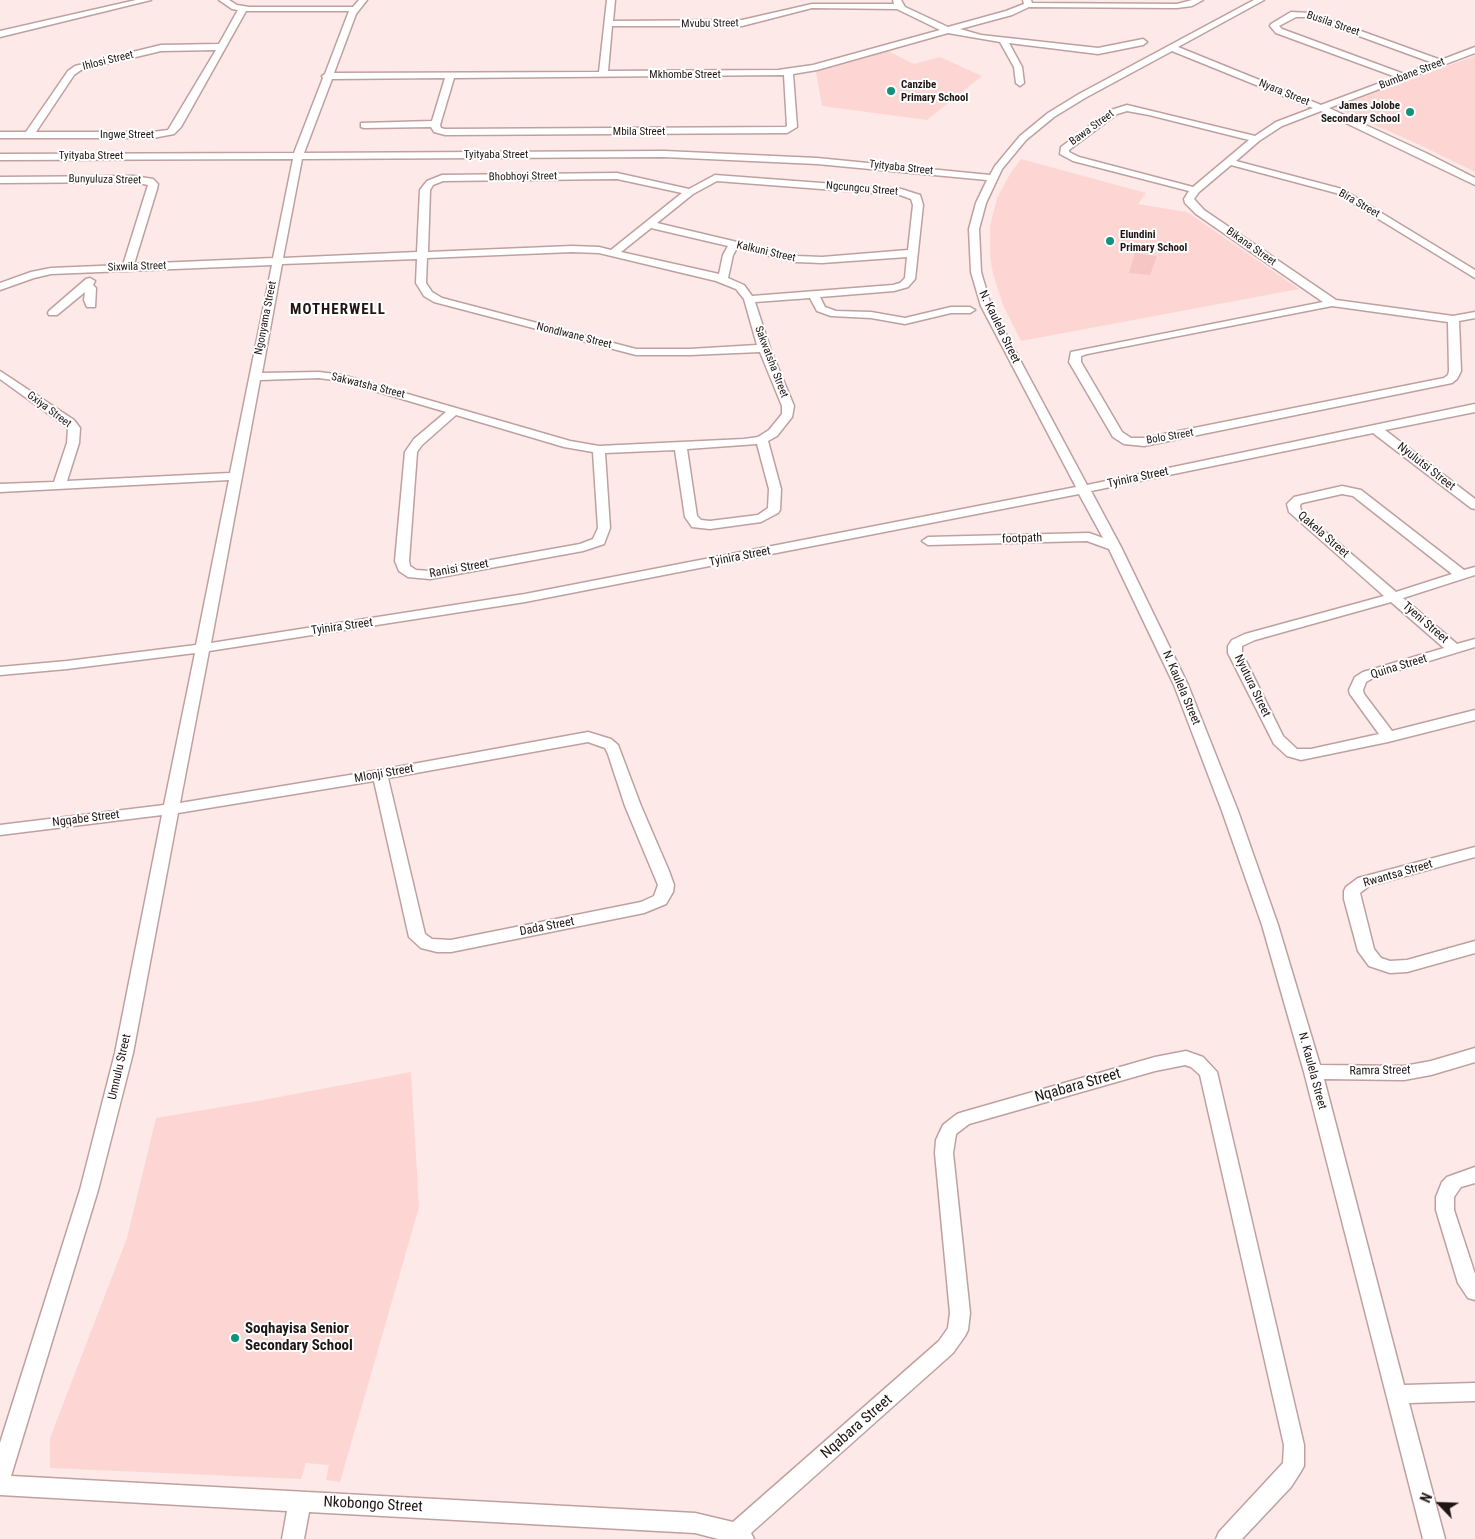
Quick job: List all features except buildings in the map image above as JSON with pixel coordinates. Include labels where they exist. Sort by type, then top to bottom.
[{"type":"street","points":[[0,34],[146,0]]},
{"type":"street","points":[[223,0],[243,9],[354,9]]},
{"type":"street","name":"Ngonyama Street","points":[[203,648],[298,156],[326,76],[354,9],[363,0]]},
{"type":"street","points":[[603,75],[611,0]]},
{"type":"street","points":[[1028,3],[1177,6],[1199,0]]},
{"type":"street","name":"N. Kaulela Street","points":[[1260,0],[1082,96],[1051,115],[1013,148],[992,178],[981,203],[974,229],[975,263],[979,286],[986,306],[1114,547],[1181,685],[1230,811],[1270,925],[1313,1072],[1434,1539]]},
{"type":"street","points":[[898,3],[947,30],[1004,40],[1098,51],[1143,42]]},
{"type":"street","name":"Mvubu Street","points":[[609,24],[742,23],[812,6],[898,3]]},
{"type":"street","name":"Mkhombe Street","points":[[326,76],[755,74],[788,72],[814,68],[1009,13],[1028,3]]},
{"type":"street","name":"Ingwe Street","points":[[0,135],[153,135],[171,132],[176,127],[243,9]]},
{"type":"street","name":"Busila Street","points":[[1404,77],[1280,31],[1274,26],[1294,14],[1308,15],[1442,63]]},
{"type":"street","points":[[1004,40],[1018,67],[1020,83]]},
{"type":"street","name":"Ihlosi Street","points":[[29,135],[71,73],[78,68],[161,48],[221,47]]},
{"type":"street","name":"Nyara Street","points":[[1172,48],[1321,108],[1425,156],[1475,182]]},
{"type":"street","name":"Bumbane Street","points":[[1321,108],[1475,50]]},
{"type":"street","name":"Mbila Street","points":[[364,125],[436,124],[436,130],[451,133],[783,131],[792,127],[788,72]]},
{"type":"street","points":[[436,124],[450,76]]},
{"type":"street","name":"Bawa Street","points":[[1195,190],[1076,159],[1066,154],[1064,150],[1114,112],[1127,108],[1256,139]]},
{"type":"street","points":[[1195,190],[1256,139],[1279,124],[1321,108]]},
{"type":"street","name":"Tyityaba Street","points":[[0,157],[704,155],[842,163],[992,178]]},
{"type":"street","name":"Bira Street","points":[[1230,162],[1339,191],[1475,275]]},
{"type":"street","name":"Bhobhoyi Street","points":[[423,256],[425,190],[430,183],[442,178],[617,176],[690,192]]},
{"type":"street","name":"Ngcungcu Street","points":[[614,252],[651,225],[690,192],[705,182],[722,178],[907,193],[916,197],[918,201],[910,279],[904,285],[894,288],[749,300]]},
{"type":"street","name":"Bunyuluza Street","points":[[0,180],[134,179],[150,181],[153,184],[152,189],[128,267]]},
{"type":"street","name":"Bikana Street","points":[[1195,190],[1189,199],[1194,207],[1332,304],[1351,308],[1453,319],[1475,315]]},
{"type":"street","name":"Kalkuni Street","points":[[651,225],[796,260],[913,253]]},
{"type":"street","points":[[720,279],[724,274],[728,255],[734,245]]},
{"type":"street","name":"Sakwatsha Street","points":[[254,377],[319,374],[356,381],[568,444],[599,450],[682,447],[762,440],[773,433],[788,414],[788,406],[764,348],[749,300],[740,287],[720,279],[614,252],[572,249],[277,261]]},
{"type":"street","name":"Nondlwane Street","points":[[423,256],[421,283],[428,294],[438,300],[480,312],[636,352],[690,352],[764,348]]},
{"type":"street","name":"Sixwila Street","points":[[0,287],[41,272],[277,261]]},
{"type":"street","points":[[49,311],[55,300],[66,300],[89,283],[91,269]]},
{"type":"street","points":[[86,286],[91,288],[89,300],[91,305]]},
{"type":"street","points":[[813,294],[821,309],[834,314],[871,314],[905,321],[951,310],[970,310]]},
{"type":"street","name":"Bolo Street","points":[[1332,304],[1086,351],[1075,354],[1075,362],[1121,438],[1136,442],[1156,441],[1448,381],[1454,377],[1455,371],[1453,319]]},
{"type":"street","name":"Gxiya Street","points":[[0,374],[74,428],[73,443],[59,486]]},
{"type":"street","name":"Tyinira Street","points":[[0,671],[67,665],[203,648],[450,611],[542,595],[1083,489],[1475,408]]},
{"type":"street","name":"Ranisi Street","points":[[455,410],[418,442],[411,452],[402,561],[404,568],[420,576],[583,547],[599,541],[604,528],[599,450]]},
{"type":"street","name":"Nyulutsi Street","points":[[1376,429],[1475,505]]},
{"type":"street","points":[[682,447],[691,517],[693,522],[710,526],[761,518],[774,510],[774,489],[762,440]]},
{"type":"street","points":[[0,488],[236,476]]},
{"type":"street","name":"Qakela Street","points":[[1394,597],[1296,512],[1293,504],[1298,500],[1342,490],[1357,493],[1469,573]]},
{"type":"street","name":"footpath","points":[[928,541],[1089,538],[1114,547]]},
{"type":"street","name":"Nyutura Street","points":[[1469,573],[1394,597],[1250,637],[1238,642],[1234,646],[1235,653],[1276,736],[1287,750],[1301,755],[1388,737],[1475,715]]},
{"type":"street","name":"Tyeni Street","points":[[1394,597],[1455,650]]},
{"type":"street","name":"Quina Street","points":[[1388,737],[1357,694],[1356,690],[1360,680],[1375,673],[1475,644]]},
{"type":"street","name":"Umnulu Street","points":[[0,1477],[89,1190],[124,1053],[203,648]]},
{"type":"street","name":"Mlonji Street","points":[[172,809],[380,775],[582,738],[596,738]]},
{"type":"street","name":"Dada Street","points":[[380,775],[417,937],[437,946],[451,946],[638,908],[660,900],[665,892],[664,878],[633,806],[611,745],[596,738]]},
{"type":"street","name":"Ngqabe Street","points":[[0,830],[172,809]]},
{"type":"street","name":"Rwantsa Street","points":[[1475,852],[1364,882],[1352,891],[1352,899],[1366,951],[1375,962],[1381,965],[1390,967],[1407,966],[1475,947]]},
{"type":"street","name":"Ramra Street","points":[[1313,1072],[1404,1073],[1431,1068],[1475,1055]]},
{"type":"street","name":"Nqabara Street","points":[[740,1536],[946,1347],[958,1330],[960,1312],[944,1153],[945,1140],[949,1130],[963,1119],[1155,1064],[1186,1058],[1197,1062],[1208,1072],[1294,1445],[1293,1466],[1283,1480],[1226,1539]]},
{"type":"street","points":[[1475,1175],[1454,1182],[1448,1187],[1445,1197],[1445,1210],[1468,1283],[1475,1292]]},
{"type":"street","points":[[1397,1394],[1475,1392]]},
{"type":"street","name":"Nkobongo Street","points":[[0,1485],[688,1522],[715,1526],[740,1536]]},
{"type":"street","points":[[293,1539],[300,1501]]},
{"type":"shaded area","name":"Canzibe Primary School","points":[[888,51],[914,64],[940,57],[982,76],[927,120],[822,106],[816,72]]},
{"type":"shaded area","name":"James Jolobe Secondary School","points":[[1475,56],[1475,172],[1334,107]]},
{"type":"shaded area","name":"Elundini Primary School","points":[[1021,159],[1146,193],[1138,204],[1187,212],[1299,289],[1021,341],[1003,305],[993,274],[990,257],[990,226],[997,198],[1010,174]]},
{"type":"shaded area","points":[[1135,253],[1157,256],[1150,275],[1129,273]]},
{"type":"shaded area","name":"Soqhayisa Senior Secondary School","points":[[411,1072],[419,1207],[340,1482],[326,1480],[329,1465],[306,1463],[301,1479],[50,1468],[50,1438],[127,1238],[156,1118]]},
{"type":"place","name":"Canzibe Primary School","points":[[891,91]]},
{"type":"place","name":"James Jolobe Secondary School","points":[[1410,112]]},
{"type":"place","name":"Elundini Primary School","points":[[1110,241]]},
{"type":"place","name":"Soqhayisa Senior Secondary School","points":[[235,1338]]},
{"type":"district","name":"MOTHERWELL","points":[[338,310]]}]
